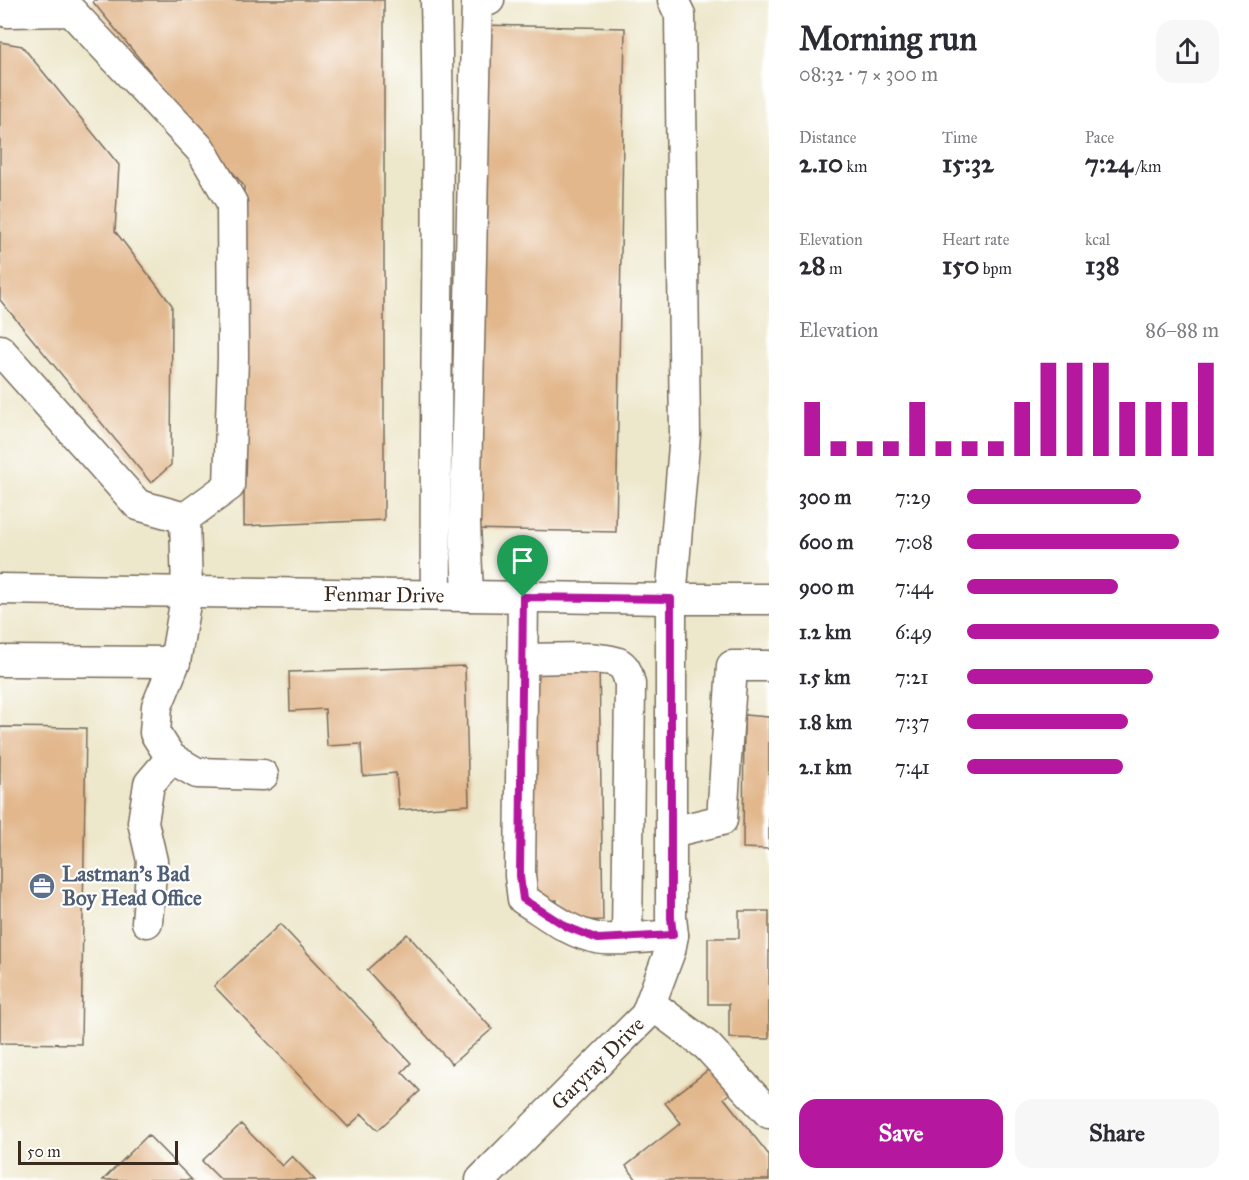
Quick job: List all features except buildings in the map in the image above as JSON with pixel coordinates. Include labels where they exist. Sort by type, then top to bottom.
[{"type":"street","points":[[436,0],[439,136],[435,471],[436,596]]},
{"type":"street","points":[[468,596],[465,523],[477,4],[489,0]]},
{"type":"street","name":"Garyray Drive","points":[[481,1180],[646,1015],[670,951],[673,935],[671,918],[671,599],[685,434],[680,15],[673,0]]},
{"type":"street","points":[[0,5],[7,12],[71,10],[201,150],[232,203],[233,357],[229,486],[184,518]]},
{"type":"street","points":[[0,350],[138,505],[184,518]]},
{"type":"street","points":[[184,518],[187,592],[175,662],[157,706],[156,733],[171,758],[197,773],[263,775]]},
{"type":"street","name":"Fenmar Drive","points":[[0,589],[769,599]]},
{"type":"street","points":[[523,597],[520,876],[523,899],[567,927],[598,939],[673,935]]},
{"type":"street","points":[[522,659],[601,659],[619,662],[626,669],[630,684],[627,938]]},
{"type":"street","points":[[0,661],[175,662]]},
{"type":"street","points":[[672,832],[722,820],[732,666],[769,666]]},
{"type":"street","points":[[147,922],[152,861],[143,822],[149,784],[171,758]]},
{"type":"street","points":[[651,1004],[708,1046],[769,1113]]},
{"type":"place","name":"Lastman's Bad Boy Head Office","points":[[42,886]]},
{"type":"route","points":[[523,597],[671,599],[671,918],[673,935],[598,939],[549,918],[523,899],[520,876],[523,597]]}]
